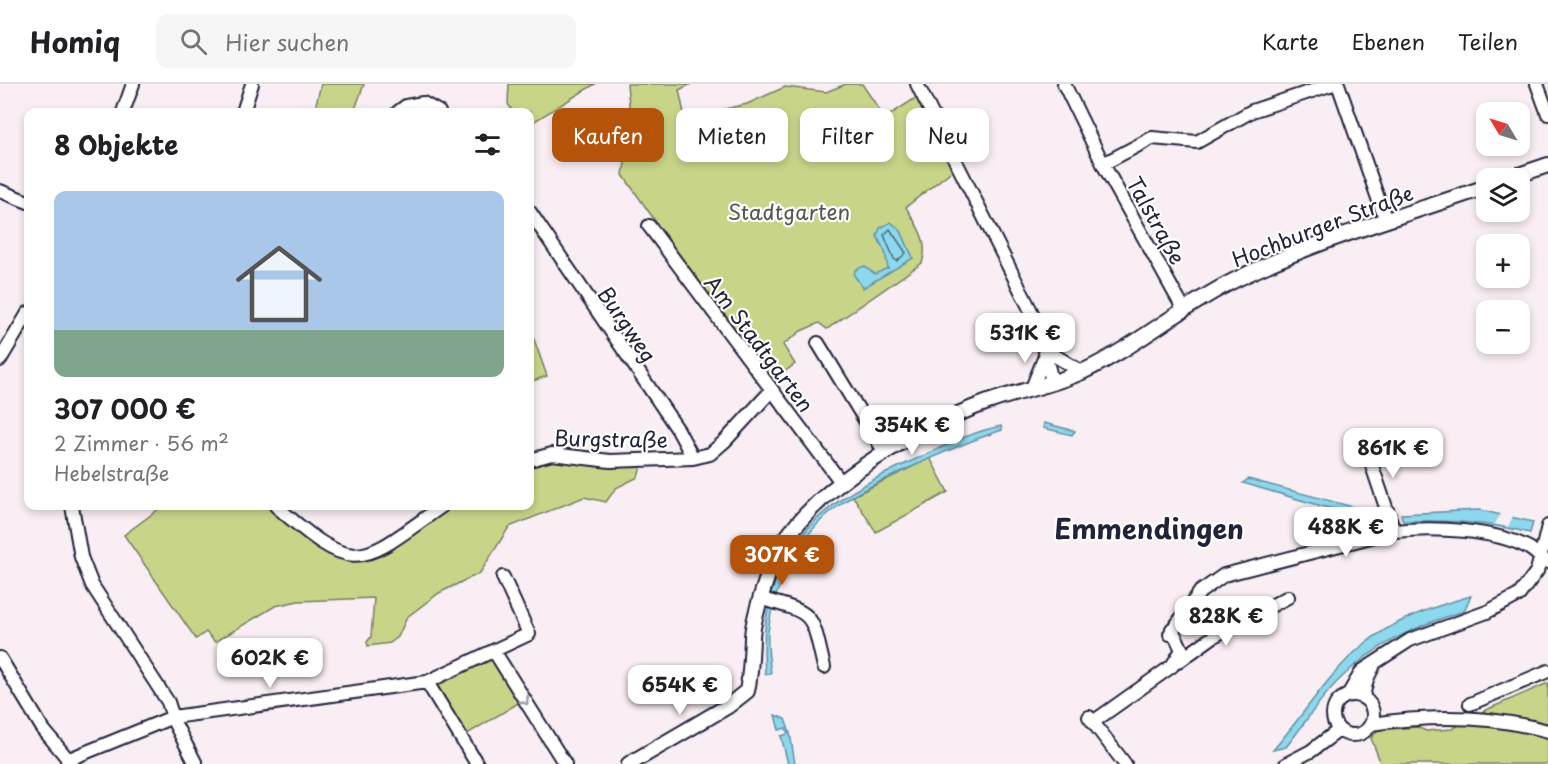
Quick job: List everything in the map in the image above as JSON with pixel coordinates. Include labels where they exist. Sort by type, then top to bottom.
[{"type":"street","points":[[124,108],[133,84]]},
{"type":"street","points":[[244,108],[252,84]]},
{"type":"street","points":[[917,84],[1040,327],[1052,382]]},
{"type":"street","name":"Talstraße","points":[[1064,84],[1103,164],[1185,309]]},
{"type":"street","points":[[1103,164],[1152,138],[1197,142],[1252,111],[1332,84]]},
{"type":"street","points":[[1338,84],[1386,221]]},
{"type":"street","points":[[1537,84],[1548,114]]},
{"type":"street","points":[[403,108],[423,103],[432,108]]},
{"type":"street","points":[[1530,171],[1548,165]]},
{"type":"street","points":[[0,190],[24,200]]},
{"type":"street","name":"Hochburger Straße","points":[[629,764],[728,706],[747,692],[751,672],[753,630],[769,600],[772,565],[781,545],[805,516],[841,482],[885,453],[969,409],[1082,372],[1104,361],[1217,289],[1271,262],[1476,190]]},
{"type":"street","name":"Burgweg","points":[[534,218],[678,430],[693,459]]},
{"type":"street","name":"Am Stadtgarten","points":[[649,226],[841,482]]},
{"type":"street","points":[[0,360],[24,320]]},
{"type":"street","points":[[818,343],[885,453]]},
{"type":"street","points":[[1047,351],[1082,372]]},
{"type":"street","points":[[1032,388],[1047,351]]},
{"type":"street","name":"Burgstraße","points":[[534,459],[552,454],[610,461],[693,459],[710,454],[725,441],[772,390]]},
{"type":"street","points":[[1369,457],[1391,522]]},
{"type":"street","points":[[73,510],[81,557],[88,577],[168,702],[196,764]]},
{"type":"street","points":[[281,510],[315,539],[344,556],[365,555],[384,548],[436,510]]},
{"type":"street","points":[[1172,666],[1182,650],[1171,631],[1200,592],[1224,575],[1391,522],[1418,528],[1497,536],[1529,549],[1545,560]]},
{"type":"street","points":[[1339,730],[1332,713],[1337,701],[1348,694],[1362,671],[1410,640],[1508,603],[1532,582],[1545,560],[1548,525]]},
{"type":"street","points":[[0,658],[43,729],[70,762],[173,717],[427,682],[529,634],[503,577]]},
{"type":"street","points":[[1125,764],[1090,719],[1144,686],[1214,636],[1288,597]]},
{"type":"street","points":[[769,600],[792,606],[806,613],[815,630],[824,667]]},
{"type":"street","points":[[494,651],[565,764]]},
{"type":"street","points":[[1363,697],[1366,679],[1375,664]]},
{"type":"street","points":[[1470,704],[1548,671]]},
{"type":"street","points":[[427,682],[477,764]]},
{"type":"street","points":[[1348,694],[1363,697],[1372,708],[1409,718]]},
{"type":"street","points":[[1371,724],[1372,708]]},
{"type":"street","points":[[1339,730],[1357,735],[1371,724],[1409,718],[1442,717],[1503,721],[1548,731]]},
{"type":"street","points":[[1286,764],[1311,751],[1339,730]]},
{"type":"green space","points":[[321,84],[364,84],[355,108],[315,108]]},
{"type":"green space","points":[[509,84],[595,84],[556,108],[552,108],[552,110],[534,122],[534,108],[510,108],[508,104]]},
{"type":"green space","name":"Stadtgarten","points":[[627,84],[691,84],[679,90],[683,108],[676,108],[676,162],[788,162],[788,108],[729,108],[747,104],[785,87],[826,92],[846,84],[862,84],[878,108],[800,108],[800,162],[894,162],[894,112],[917,97],[923,108],[906,108],[906,162],[950,162],[954,169],[906,207],[923,240],[922,263],[827,329],[819,323],[801,331],[783,345],[795,364],[769,383],[623,175],[625,162],[664,162],[664,108],[629,108]]},
{"type":"green space","points":[[534,339],[547,376],[534,381]]},
{"type":"green space","points":[[930,458],[948,492],[876,532],[853,496]]},
{"type":"green space","points":[[554,459],[641,467],[638,477],[616,488],[606,502],[584,497],[509,527],[480,573],[439,593],[407,617],[398,637],[390,643],[368,646],[367,642],[371,637],[374,598],[298,601],[275,606],[215,642],[206,632],[196,639],[124,535],[158,510],[273,510],[313,544],[335,557],[347,560],[369,558],[388,550],[443,510],[534,510],[534,463]]},
{"type":"green space","points":[[491,656],[520,702],[464,736],[433,684]]},
{"type":"green space","points":[[1548,683],[1548,764],[1381,764],[1371,738],[1378,730],[1417,727],[1426,731],[1452,729],[1486,710]]},
{"type":"water","points":[[891,222],[901,231],[913,258],[863,288],[854,275],[855,270],[864,266],[875,274],[888,268],[885,252],[877,236],[880,228]]},
{"type":"water","points":[[1044,423],[1075,431],[1072,435],[1043,428]]},
{"type":"water","points":[[1001,426],[1002,430],[941,454],[870,487],[845,501],[823,518],[800,547],[782,580],[768,632],[771,673],[765,674],[765,632],[770,596],[782,565],[799,538],[821,515],[880,476],[958,440]]},
{"type":"water","points":[[1248,479],[1376,513],[1378,520],[1355,516],[1243,483]]},
{"type":"water","points":[[1479,510],[1533,522],[1530,533],[1467,522],[1403,521],[1401,514]]},
{"type":"water","points":[[1471,596],[1464,611],[1398,637],[1353,667],[1325,695],[1286,747],[1273,750],[1338,669],[1363,645],[1387,628],[1414,615]]},
{"type":"water","points":[[775,715],[785,719],[790,733],[795,764],[788,764],[781,736],[788,734],[786,728],[779,730]]},
{"type":"pier","points":[[1501,513],[1513,516],[1508,527],[1495,524]]},
{"type":"district","name":"Emmendingen","points":[[1149,527]]}]
